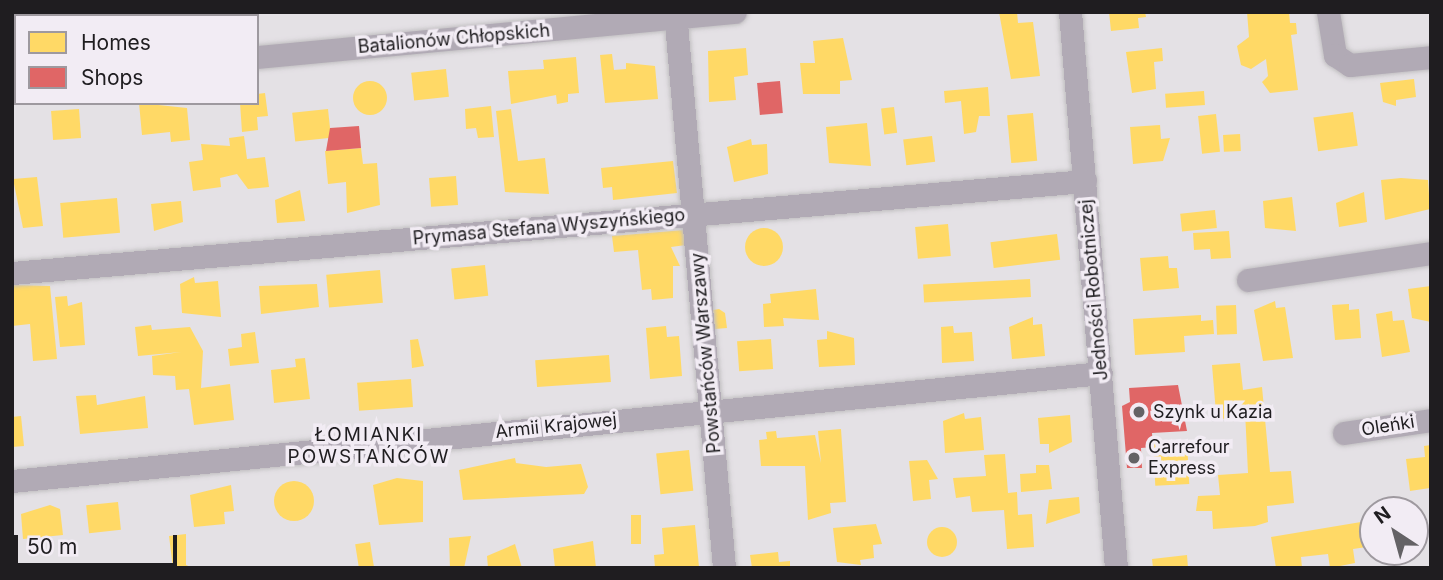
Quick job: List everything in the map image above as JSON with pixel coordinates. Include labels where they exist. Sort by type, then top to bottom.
[{"type":"street","name":"Batalionów Chłopskich","points":[[259,57],[675,15],[735,12]]},
{"type":"street","name":"Jedności Robotniczej","points":[[1070,12],[1116,568]]},
{"type":"street","points":[[1328,12],[1335,55],[1358,68],[1431,57]]},
{"type":"street","name":"Powstańców Warszawy","points":[[675,15],[724,568]]},
{"type":"street","name":"Prymasa Stefana Wyszyńskiego","points":[[12,273],[1085,181]]},
{"type":"street","points":[[1248,280],[1431,253]]},
{"type":"street","name":"Armii Krajowej","points":[[12,481],[1101,373]]},
{"type":"street","name":"Oleńki","points":[[1344,433],[1431,420]]},
{"type":"building: Homes","points":[[47,12],[103,12],[103,14]]},
{"type":"building: Homes","points":[[999,12],[1017,12],[1018,23],[1033,22],[1040,76],[1011,79]]},
{"type":"building: Homes","points":[[1109,12],[1145,12],[1146,17],[1138,18],[1139,28],[1111,31]]},
{"type":"building: Homes","points":[[1247,12],[1289,12],[1290,23],[1296,23],[1297,34],[1291,35],[1298,90],[1270,93],[1262,82],[1268,76],[1266,59],[1251,69],[1241,65],[1237,46],[1249,37]]},
{"type":"building: Homes","points":[[843,38],[852,80],[840,81],[840,94],[803,94],[800,63],[815,63],[813,41]]},
{"type":"building: Homes","points":[[746,48],[748,75],[734,77],[736,100],[709,102],[708,51]]},
{"type":"building: Homes","points":[[1162,48],[1163,61],[1154,62],[1156,89],[1132,93],[1126,52]]},
{"type":"building: Homes","points":[[612,54],[614,70],[626,69],[626,63],[655,66],[658,99],[605,103],[600,55]]},
{"type":"building: Homes","points":[[576,57],[579,93],[568,94],[568,102],[557,104],[556,95],[511,104],[508,71],[544,69],[543,60]]},
{"type":"building: Homes","points":[[446,69],[449,97],[414,101],[411,73]]},
{"type":"building: Homes","points":[[1414,79],[1416,97],[1396,100],[1396,106],[1383,102],[1380,83]]},
{"type":"building: Homes","points":[[370,81],[382,86],[387,98],[382,110],[370,115],[358,110],[353,98],[358,86]]},
{"type":"building: Homes","points":[[988,87],[990,116],[979,116],[976,132],[964,134],[961,101],[945,103],[944,91]]},
{"type":"building: Homes","points":[[1204,91],[1205,105],[1166,108],[1165,94]]},
{"type":"building: Homes","points":[[265,93],[268,116],[257,117],[258,130],[242,132],[240,105],[259,105],[259,94]]},
{"type":"building: Homes","points":[[139,105],[187,108],[190,140],[171,142],[170,132],[142,135]]},
{"type":"building: Homes","points":[[491,106],[494,137],[478,138],[476,128],[466,129],[465,109]]},
{"type":"building: Homes","points":[[894,107],[897,133],[884,134],[881,109]]},
{"type":"building: Homes","points":[[79,109],[81,138],[53,140],[51,111]]},
{"type":"building: Homes","points":[[328,109],[331,138],[295,142],[292,113]]},
{"type":"building: Homes","points":[[511,109],[518,161],[545,158],[549,194],[505,192],[496,111]]},
{"type":"building: Homes","points":[[1353,112],[1358,146],[1318,151],[1313,118]]},
{"type":"building: Homes","points":[[1033,113],[1037,161],[1011,163],[1007,115]]},
{"type":"building: Homes","points":[[1216,114],[1220,152],[1202,154],[1198,116]]},
{"type":"building: Homes","points":[[867,123],[871,166],[829,163],[826,127]]},
{"type":"building: Homes","points":[[1160,125],[1161,139],[1170,138],[1163,161],[1133,164],[1130,127]]},
{"type":"building: Homes","points":[[1240,134],[1241,151],[1224,152],[1223,135]]},
{"type":"building: Homes","points":[[244,136],[247,159],[265,157],[269,187],[248,189],[237,174],[220,178],[221,187],[193,191],[189,162],[203,160],[201,144],[230,146],[229,138]]},
{"type":"building: Homes","points":[[932,136],[935,162],[906,165],[903,140]]},
{"type":"building: Homes","points":[[751,139],[752,145],[767,144],[768,174],[734,182],[727,147]]},
{"type":"building: Homes","points":[[361,148],[363,164],[377,163],[380,205],[347,213],[346,182],[328,184],[325,151]]},
{"type":"building: Homes","points":[[673,161],[677,193],[613,200],[612,187],[603,188],[601,168]]},
{"type":"building: Homes","points":[[456,176],[458,205],[431,207],[429,178]]},
{"type":"building: Homes","points":[[37,177],[43,226],[23,228],[13,179]]},
{"type":"building: Homes","points":[[1381,180],[1428,180],[1430,209],[1385,220]]},
{"type":"building: Homes","points":[[300,190],[305,221],[277,223],[275,200]]},
{"type":"building: Homes","points":[[1364,192],[1367,222],[1339,227],[1336,203]]},
{"type":"building: Homes","points":[[1292,197],[1296,231],[1265,228],[1263,201]]},
{"type":"building: Homes","points":[[117,198],[120,233],[63,238],[60,203]]},
{"type":"building: Homes","points":[[181,201],[183,222],[154,231],[151,204]]},
{"type":"building: Homes","points":[[1215,210],[1217,228],[1182,232],[1180,214]]},
{"type":"building: Homes","points":[[948,224],[951,256],[918,259],[915,227]]},
{"type":"building: Homes","points":[[764,228],[777,234],[783,247],[777,260],[764,266],[751,260],[745,247],[751,234]]},
{"type":"building: Homes","points":[[684,230],[686,245],[671,247],[680,266],[673,266],[673,298],[652,300],[651,289],[642,290],[638,250],[614,252],[612,236]]},
{"type":"building: Homes","points":[[1229,231],[1231,258],[1211,259],[1210,249],[1194,250],[1193,233]]},
{"type":"building: Homes","points":[[1057,234],[1060,260],[994,268],[990,242]]},
{"type":"building: Homes","points":[[1168,256],[1169,268],[1177,268],[1179,288],[1143,291],[1140,258]]},
{"type":"building: Homes","points":[[485,265],[488,296],[454,299],[451,269]]},
{"type":"building: Homes","points":[[380,270],[383,303],[329,308],[326,275]]},
{"type":"building: Homes","points":[[194,277],[195,283],[218,281],[221,317],[182,313],[180,284]]},
{"type":"building: Homes","points":[[1030,279],[1031,297],[924,303],[923,285]]},
{"type":"building: Homes","points":[[317,284],[319,307],[261,314],[259,286]]},
{"type":"building: Homes","points":[[14,285],[50,286],[57,359],[33,361],[30,324],[12,326]]},
{"type":"building: Homes","points":[[1431,286],[1431,322],[1412,318],[1408,289]]},
{"type":"building: Homes","points":[[816,289],[819,320],[783,318],[784,326],[764,327],[763,304],[771,303],[770,294]]},
{"type":"building: Homes","points":[[67,296],[68,306],[82,302],[85,345],[60,347],[55,297]]},
{"type":"building: Homes","points":[[1275,301],[1276,308],[1285,307],[1293,358],[1263,361],[1254,310]]},
{"type":"building: Homes","points":[[1349,304],[1349,310],[1359,309],[1361,338],[1335,340],[1332,305]]},
{"type":"building: Homes","points":[[1236,305],[1237,334],[1217,335],[1216,306]]},
{"type":"building: Homes","points":[[719,309],[725,313],[727,328],[715,329],[713,310]]},
{"type":"building: Homes","points":[[1392,311],[1393,321],[1404,320],[1410,352],[1382,357],[1376,314]]},
{"type":"building: Homes","points":[[1201,315],[1201,321],[1213,320],[1214,334],[1184,336],[1185,352],[1135,355],[1133,319]]},
{"type":"building: Homes","points":[[1033,317],[1033,325],[1042,324],[1045,356],[1012,359],[1009,327]]},
{"type":"building: Homes","points":[[151,325],[152,330],[190,327],[203,351],[201,388],[230,384],[234,420],[194,425],[189,389],[176,390],[175,376],[153,375],[152,356],[181,352],[138,356],[135,327]]},
{"type":"building: Homes","points":[[666,326],[667,337],[679,336],[682,376],[650,379],[646,328]]},
{"type":"building: Homes","points":[[953,326],[954,333],[972,332],[974,361],[942,363],[941,327]]},
{"type":"building: Homes","points":[[827,331],[854,338],[855,365],[819,367],[817,340],[827,339]]},
{"type":"building: Homes","points":[[255,332],[259,363],[230,366],[228,349],[242,347],[241,334]]},
{"type":"building: Homes","points":[[418,339],[424,366],[412,368],[410,340]]},
{"type":"building: Homes","points":[[771,339],[773,369],[739,371],[737,341]]},
{"type":"building: Homes","points":[[609,355],[611,382],[537,387],[535,360]]},
{"type":"building: Homes","points":[[305,358],[310,399],[274,403],[271,370],[296,367],[295,359]]},
{"type":"building: Homes","points":[[1240,363],[1243,390],[1262,387],[1270,472],[1291,471],[1294,503],[1267,506],[1268,522],[1255,526],[1213,529],[1212,511],[1196,511],[1198,496],[1220,495],[1218,475],[1248,473],[1245,411],[1224,419],[1216,413],[1212,365]]},
{"type":"building: Homes","points":[[411,379],[413,407],[359,411],[357,383]]},
{"type":"building: Homes","points":[[96,395],[97,405],[145,396],[148,428],[80,434],[76,396]]},
{"type":"building: Homes","points":[[964,413],[965,419],[981,417],[984,450],[945,453],[943,421]]},
{"type":"building: Homes","points":[[1070,415],[1072,442],[1049,453],[1049,444],[1040,444],[1038,418]]},
{"type":"building: Homes","points":[[21,416],[24,446],[12,447],[12,417]]},
{"type":"building: Homes","points":[[841,429],[846,502],[830,503],[831,513],[808,520],[805,466],[761,466],[759,440],[767,439],[766,432],[776,431],[777,438],[815,435],[821,463],[818,431]]},
{"type":"building: Homes","points":[[1187,441],[1189,484],[1155,486],[1153,443]]},
{"type":"building: Homes","points":[[1431,445],[1430,488],[1410,491],[1406,459],[1425,457],[1424,446]]},
{"type":"building: Homes","points":[[689,450],[693,491],[660,494],[656,453]]},
{"type":"building: Homes","points":[[1005,454],[1008,493],[1017,492],[1018,515],[1032,514],[1034,547],[1007,549],[1004,510],[972,512],[970,496],[956,498],[953,478],[986,476],[984,455]]},
{"type":"building: Homes","points":[[515,458],[516,463],[546,467],[581,464],[588,487],[584,494],[463,500],[459,470]]},
{"type":"building: Homes","points":[[927,460],[938,479],[929,480],[931,499],[913,501],[909,461]]},
{"type":"building: Homes","points":[[1036,465],[1049,465],[1052,489],[1021,492],[1020,474],[1036,473]]},
{"type":"building: Homes","points":[[397,478],[423,481],[423,522],[379,525],[373,485]]},
{"type":"building: Homes","points":[[294,481],[308,487],[314,501],[308,515],[294,521],[280,515],[274,501],[280,487]]},
{"type":"building: Homes","points":[[231,485],[234,511],[224,512],[225,524],[194,527],[190,495]]},
{"type":"building: Homes","points":[[1079,497],[1080,513],[1046,524],[1049,500]]},
{"type":"building: Homes","points":[[118,502],[121,530],[89,533],[86,505]]},
{"type":"building: Homes","points":[[50,505],[60,509],[63,535],[23,539],[21,514]]},
{"type":"building: Homes","points":[[631,515],[641,515],[641,544],[631,544]]},
{"type":"building: Homes","points":[[1359,522],[1359,548],[1353,549],[1355,563],[1330,568],[1328,554],[1301,557],[1302,568],[1276,568],[1271,537]]},
{"type":"building: Homes","points":[[876,524],[882,544],[873,545],[874,558],[860,560],[861,565],[837,562],[833,528]]},
{"type":"building: Homes","points":[[695,525],[699,567],[655,568],[654,555],[664,554],[662,528]]},
{"type":"building: Homes","points":[[942,527],[953,531],[957,542],[953,553],[942,557],[931,553],[927,542],[931,531]]},
{"type":"building: Homes","points":[[186,534],[186,565],[193,568],[173,568],[169,536]]},
{"type":"building: Homes","points":[[471,536],[464,568],[450,568],[449,538]]},
{"type":"building: Homes","points":[[593,541],[596,568],[555,568],[553,549]]},
{"type":"building: Homes","points":[[370,542],[374,568],[359,568],[355,544]]},
{"type":"building: Homes","points":[[515,544],[522,568],[488,568],[487,556]]},
{"type":"building: Homes","points":[[778,552],[779,562],[790,561],[790,568],[752,568],[750,555]]},
{"type":"building: Homes","points":[[1187,555],[1188,568],[1153,568],[1152,559]]},
{"type":"building: Shops","points":[[780,81],[783,113],[760,115],[757,83]]},
{"type":"building: Shops","points":[[359,126],[361,148],[326,151],[330,128]]},
{"type":"building: Shops","points":[[1178,385],[1187,431],[1152,433],[1153,447],[1141,448],[1142,468],[1127,468],[1122,406],[1130,402],[1129,388]]},
{"type":"place","name":"Szynk u Kazia","points":[[1139,412]]},
{"type":"place","name":"Carrefour Express","points":[[1134,458]]},
{"type":"district","name":"ŁOMIANKI POWSTAŃCÓW","points":[[369,446]]}]
